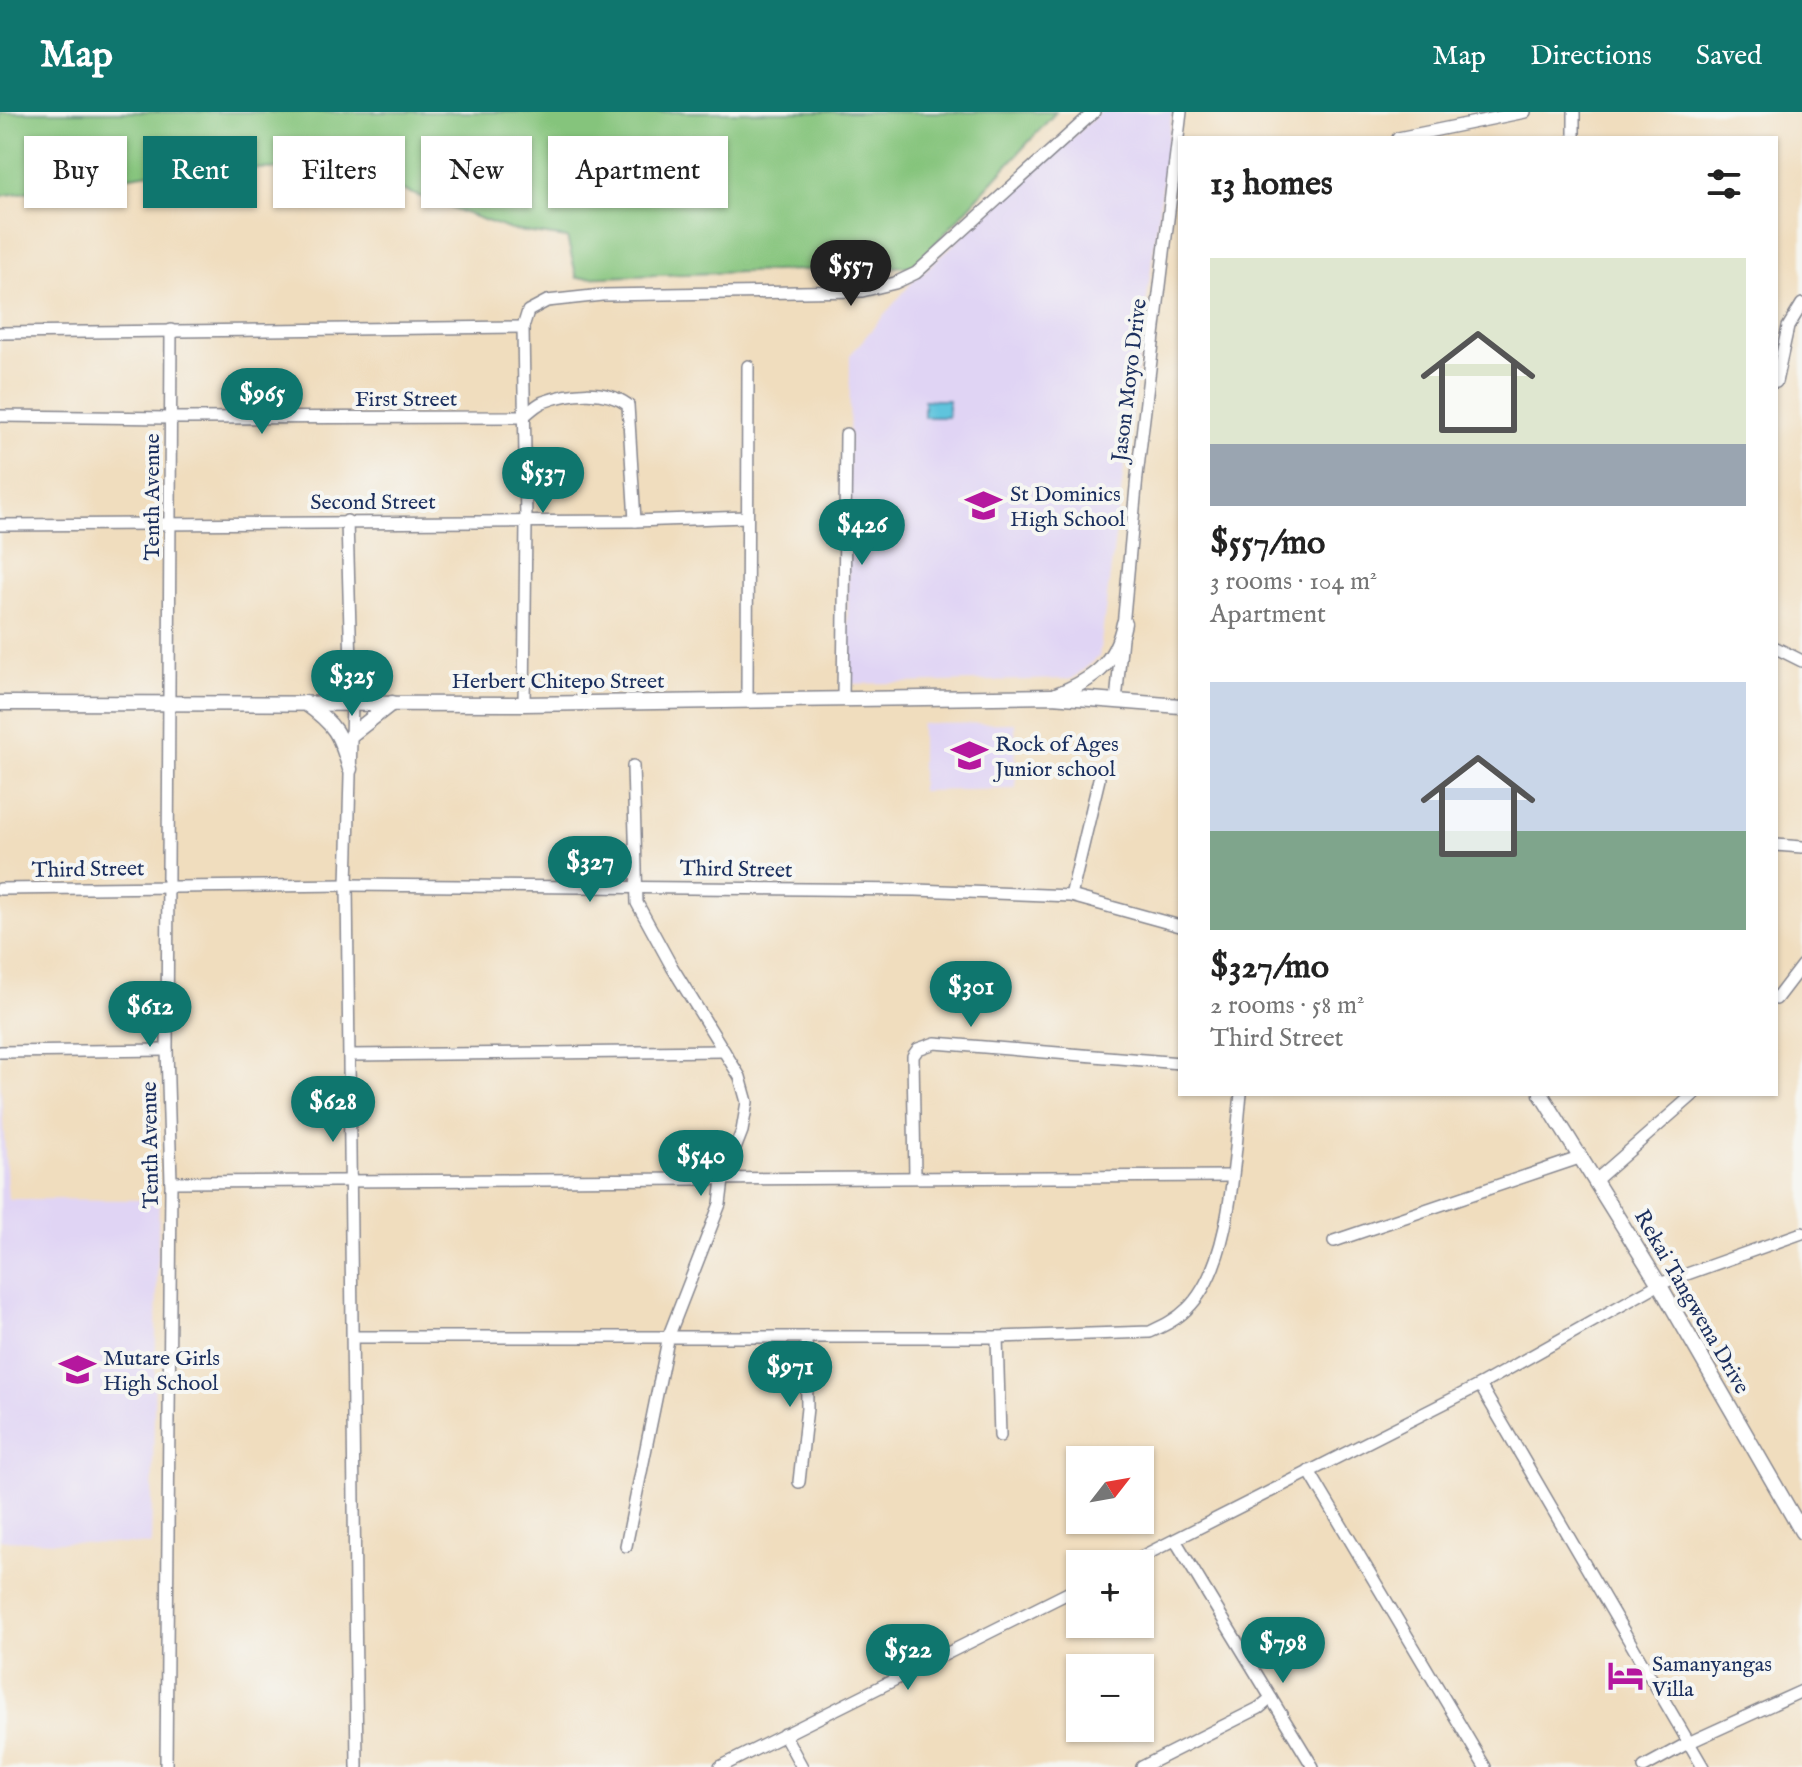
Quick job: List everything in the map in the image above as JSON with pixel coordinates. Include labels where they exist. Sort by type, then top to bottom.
[{"type":"main road","points":[[1052,696],[1081,685],[1107,663],[1120,640],[1124,623]]},
{"type":"main road","name":"Herbert Chitepo Street","points":[[0,703],[524,704],[1052,696],[1116,702]]},
{"type":"main road","points":[[1116,702],[1178,706]]},
{"type":"main road","points":[[304,703],[336,729],[350,769]]},
{"type":"main road","points":[[351,735],[392,703]]},
{"type":"main road","name":"Rekai Tangwena Drive","points":[[1542,1096],[1659,1284],[1802,1532]]},
{"type":"street","points":[[496,327],[547,301],[602,295],[862,291],[895,283],[916,273],[1094,112]]},
{"type":"street","name":"Jason Moyo Drive","points":[[1179,136],[1181,112]]},
{"type":"street","points":[[1419,136],[1450,133],[1525,112]]},
{"type":"street","points":[[1574,112],[1574,136]]},
{"type":"street","name":"Jason Moyo Drive","points":[[1116,702],[1137,476],[1178,155]]},
{"type":"street","points":[[1778,373],[1788,327],[1802,304]]},
{"type":"street","points":[[524,704],[526,521],[523,327],[528,311]]},
{"type":"street","points":[[0,333],[523,327]]},
{"type":"street","name":"Tenth Avenue","points":[[166,1767],[171,1182],[167,1050],[171,330]]},
{"type":"street","points":[[747,700],[748,366]]},
{"type":"street","points":[[523,417],[541,403],[568,396],[603,393],[614,395],[628,405],[635,521]]},
{"type":"street","name":"First Street","points":[[0,416],[523,417]]},
{"type":"street","points":[[843,699],[846,434]]},
{"type":"street","name":"Second Street","points":[[0,525],[635,521],[746,517]]},
{"type":"street","points":[[347,521],[352,703],[347,885],[357,1767]]},
{"type":"street","points":[[1778,649],[1802,661]]},
{"type":"street","points":[[626,1546],[669,1335],[720,1204],[723,1180],[742,1131],[747,1102],[740,1077],[637,903],[633,766]]},
{"type":"street","points":[[1071,896],[1099,779]]},
{"type":"street","points":[[1778,845],[1802,847]]},
{"type":"street","name":"Third Street","points":[[0,889],[347,885],[916,890],[1071,896],[1178,925]]},
{"type":"street","points":[[1778,996],[1802,965]]},
{"type":"street","points":[[915,1177],[913,1056],[924,1046],[935,1043],[1178,1063]]},
{"type":"street","points":[[0,1052],[167,1050]]},
{"type":"street","points":[[350,1055],[724,1051]]},
{"type":"street","points":[[353,1337],[997,1337],[1150,1332],[1171,1322],[1189,1307],[1207,1280],[1222,1246],[1241,1096]]},
{"type":"street","points":[[1596,1180],[1692,1096]]},
{"type":"street","points":[[1334,1241],[1582,1157]]},
{"type":"street","points":[[171,1182],[1232,1176]]},
{"type":"street","points":[[1154,1550],[1480,1385],[1659,1284],[1802,1233]]},
{"type":"street","points":[[799,1482],[807,1408],[806,1337]]},
{"type":"street","points":[[997,1337],[1000,1436]]},
{"type":"street","points":[[1480,1385],[1703,1767]]},
{"type":"street","points":[[1309,1471],[1485,1767]]},
{"type":"street","points":[[1175,1540],[1313,1767]]},
{"type":"street","points":[[720,1767],[1066,1594]]},
{"type":"street","points":[[1644,1767],[1688,1743],[1802,1691]]},
{"type":"street","points":[[1142,1767],[1259,1708],[1271,1698]]},
{"type":"street","points":[[784,1734],[802,1767]]},
{"type":"shaded area","name":"St Dominics High School","points":[[1100,112],[1172,112],[1099,657],[1072,679],[847,684],[850,355],[914,280]]},
{"type":"shaded area","name":"Rock of Ages Junior school","points":[[1015,723],[1016,789],[921,791],[921,724]]},
{"type":"shaded area","name":"Mutare Girls High School","points":[[0,1075],[8,1199],[159,1200],[151,1545],[0,1540]]},
{"type":"green space","points":[[0,112],[1056,112],[915,266],[577,278],[567,238],[511,230],[451,208],[532,208],[532,136],[421,136],[421,197],[405,191],[405,136],[273,136],[273,169],[257,168],[257,136],[143,136],[143,174],[127,177],[127,136],[24,136],[24,192],[0,196]]},
{"type":"water","points":[[924,400],[948,400],[948,417],[924,417]]},
{"type":"place","name":"St Dominics High School","points":[[984,506]]},
{"type":"place","name":"Rock of Ages Junior school","points":[[969,756]]},
{"type":"place","name":"Mutare Girls High School","points":[[77,1370]]},
{"type":"place","name":"Samanyangas Villa","points":[[1626,1676]]}]
